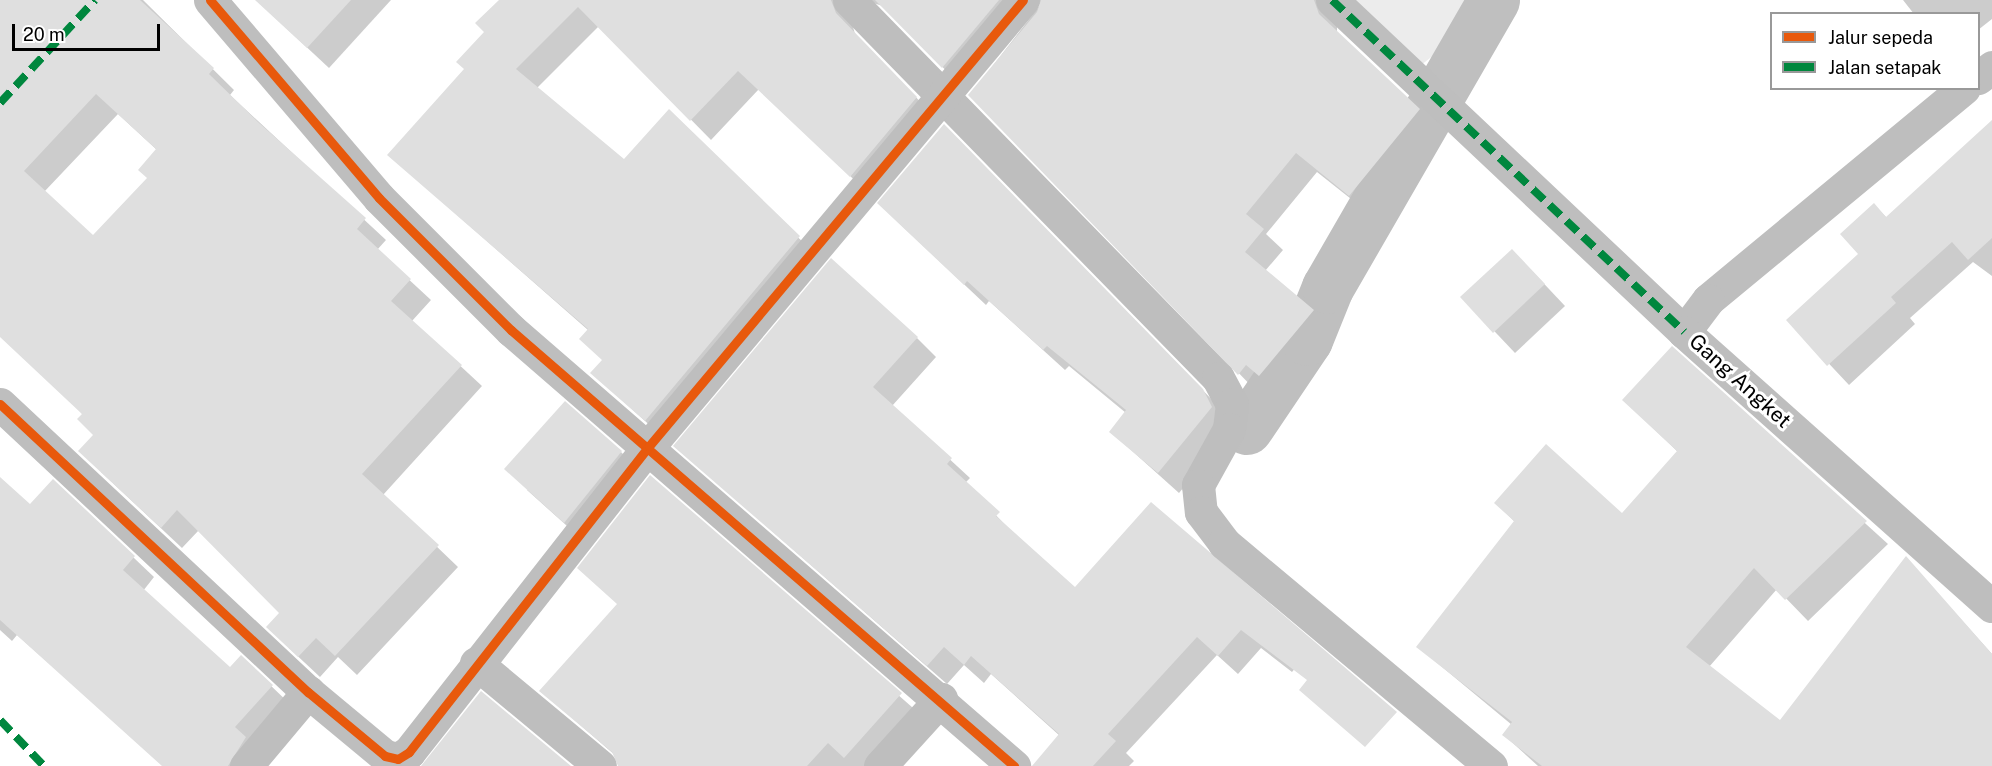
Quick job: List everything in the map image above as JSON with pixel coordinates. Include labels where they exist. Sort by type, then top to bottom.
[{"type":"street","points":[[210,0],[379,198],[564,380],[649,446],[941,699],[1014,766]]},
{"type":"street","points":[[849,0],[939,98],[1218,378],[1232,404],[1229,429],[1198,484],[1201,512],[1224,543],[1491,766]]},
{"type":"street","points":[[0,404],[308,692],[385,756],[398,759],[410,752],[476,663],[649,446],[1023,0]]},
{"type":"street","points":[[1332,0],[1516,171],[1684,332]]},
{"type":"street","points":[[1980,76],[1992,67]]},
{"type":"street","name":"Gang Angket","points":[[1962,90],[1708,300],[1684,332],[1992,606]]},
{"type":"street","points":[[476,663],[600,766]]},
{"type":"street","points":[[246,766],[308,692]]},
{"type":"street","points":[[880,766],[941,699]]},
{"type":"shaded area","points":[[1331,0],[1481,0],[1453,40],[1411,73]]},
{"type":"building","points":[[0,0],[140,0],[214,68],[209,74],[258,122],[366,218],[357,229],[411,279],[391,301],[462,365],[362,474],[439,545],[335,656],[316,638],[298,657],[266,627],[279,613],[177,510],[161,528],[78,451],[93,435],[77,419],[82,414],[0,337]],"holes":[[[96,94],[156,149],[138,170],[147,178],[93,235],[24,171]]]},
{"type":"building","points":[[255,0],[351,0],[307,48]]},
{"type":"building","points":[[499,0],[831,0],[836,13],[917,97],[850,177],[738,71],[690,121],[578,7],[516,69],[624,159],[669,109],[800,236],[645,421],[590,373],[602,360],[579,339],[588,329],[387,155],[464,69],[456,62],[484,32],[475,23]]},
{"type":"building","points":[[875,0],[999,0],[942,68]]},
{"type":"building","points":[[1041,0],[1314,0],[1319,14],[1420,109],[1349,196],[1296,153],[1246,214],[1264,229],[1245,252],[1314,310],[1259,376],[1246,365],[1238,375],[968,95],[1037,12]]},
{"type":"building","points":[[1992,120],[1992,238],[1968,260],[1952,242],[1891,297],[1896,303],[1827,366],[1786,320],[1858,254],[1840,234],[1874,203],[1886,217]]},
{"type":"building","points":[[944,124],[1203,389],[1212,407],[1158,473],[1109,432],[1126,410],[1047,346],[1043,350],[967,281],[964,285],[877,203]]},
{"type":"building","points":[[1512,249],[1545,284],[1493,333],[1460,297]]},
{"type":"building","points":[[831,258],[918,337],[873,387],[952,458],[947,464],[1000,512],[996,516],[1075,587],[1151,502],[1397,712],[1365,747],[1299,690],[1307,680],[1241,630],[1218,656],[1197,637],[1108,734],[1116,741],[1093,766],[1032,766],[1059,734],[971,656],[964,665],[944,647],[927,666],[673,446]]},
{"type":"building","points":[[1672,346],[1867,521],[1785,600],[1754,568],[1686,647],[1780,720],[1906,556],[1992,654],[1992,766],[1542,766],[1502,735],[1512,722],[1416,647],[1514,521],[1494,503],[1546,444],[1622,513],[1677,451],[1622,400]]},
{"type":"building","points":[[565,401],[622,451],[564,523],[504,469]]},
{"type":"building","points":[[650,475],[902,693],[844,758],[828,743],[807,766],[618,766],[612,752],[539,691],[617,604],[577,568]]},
{"type":"building","points":[[0,477],[30,504],[53,479],[135,556],[123,570],[230,667],[241,655],[273,685],[235,727],[246,737],[228,766],[162,766],[0,620]]},
{"type":"building","points":[[481,691],[571,766],[421,766]]},
{"type":"waterway","points":[[1247,429],[1307,340],[1328,288],[1494,0]]},
{"type":"marked path","points":[[0,103],[95,0]]},
{"type":"marked path","points":[[1332,0],[1684,332]]},
{"type":"marked path","points":[[0,720],[44,766]]},
{"type":"cycle path","points":[[210,0],[379,198],[511,330],[1014,766]]},
{"type":"cycle path","points":[[0,404],[308,692],[385,756],[398,759],[409,752],[649,446],[1023,0]]}]
